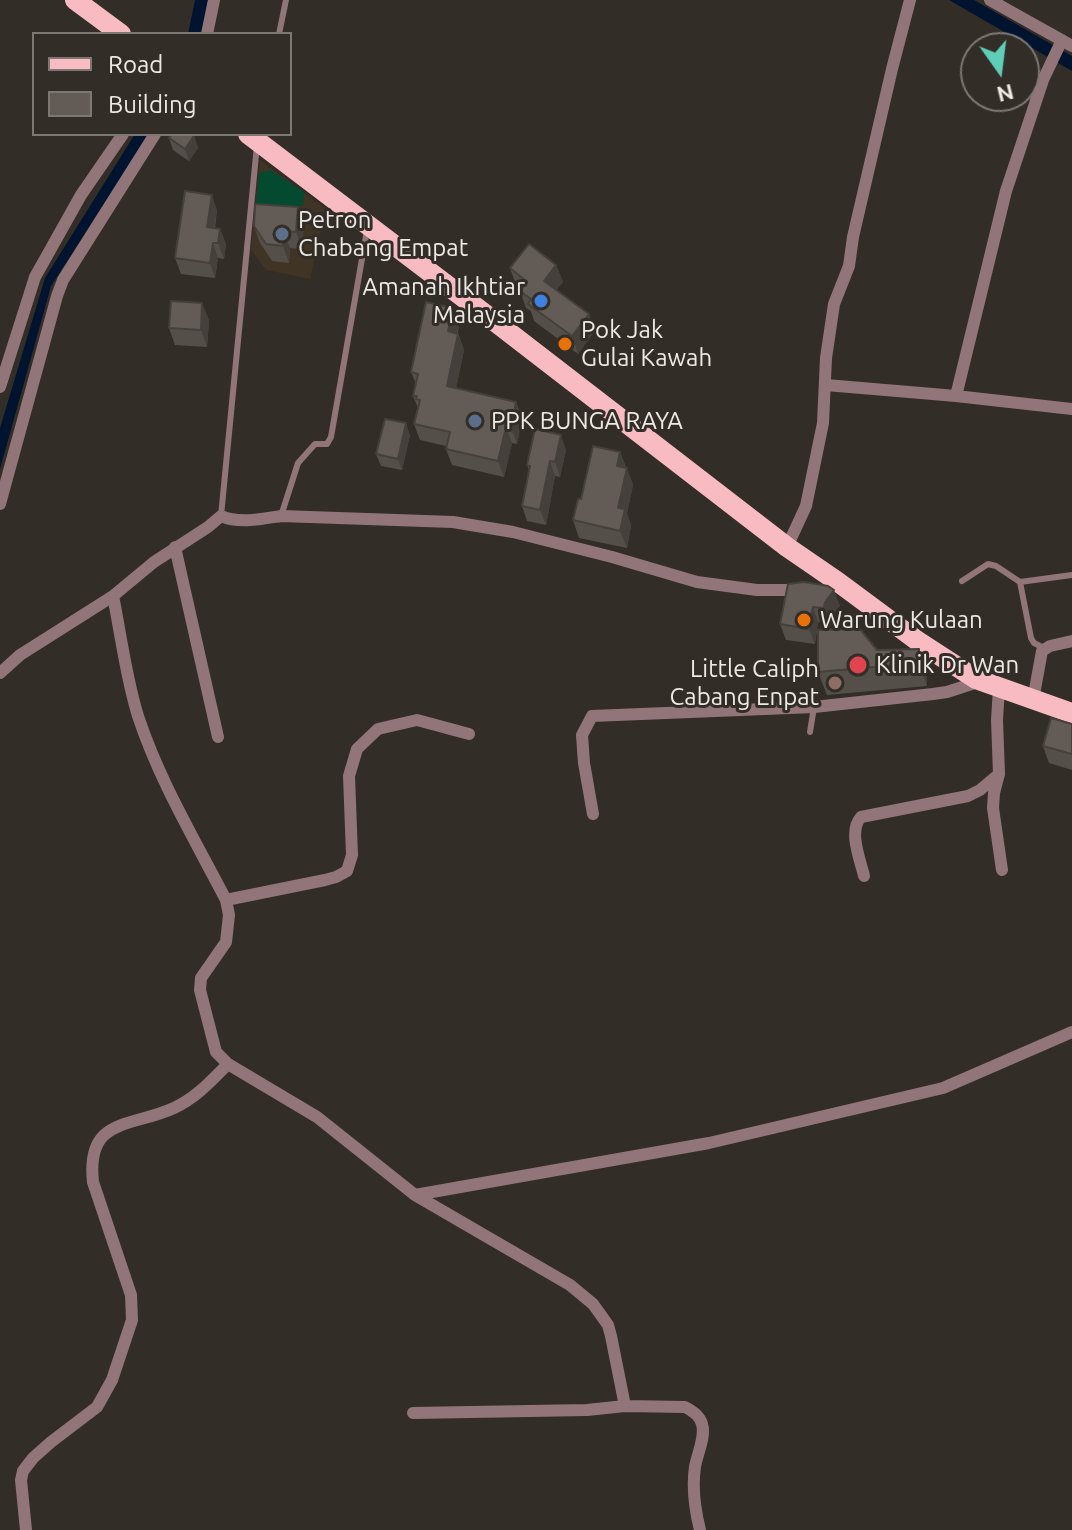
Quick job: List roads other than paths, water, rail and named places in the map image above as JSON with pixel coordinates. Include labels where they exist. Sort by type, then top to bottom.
[{"type":"main road","points":[[75,0],[118,32]]},
{"type":"main road","points":[[255,136],[787,547],[826,585],[990,684],[1072,713]]},
{"type":"street","points":[[207,32],[214,0]]},
{"type":"street","points":[[787,547],[806,506],[823,423],[828,340],[834,304],[849,266],[860,207],[910,0]]},
{"type":"street","points":[[956,396],[1006,191],[1051,59],[1064,44],[990,0]]},
{"type":"street","points":[[0,387],[35,277],[81,195],[122,136]]},
{"type":"street","points":[[0,504],[63,280],[154,136]]},
{"type":"street","points":[[826,385],[1072,409]]},
{"type":"street","points":[[0,673],[20,655],[113,596],[154,562],[221,516],[229,520],[281,516],[453,522],[513,532],[697,582],[783,591],[826,585]]},
{"type":"street","points":[[175,547],[218,737]]},
{"type":"street","points":[[113,596],[141,725],[226,900],[229,915],[226,942],[201,978],[200,990],[216,1052],[228,1064],[317,1117],[415,1195],[556,1276],[593,1304],[608,1325],[625,1406]]},
{"type":"street","points":[[1033,700],[1044,648],[1072,641]]},
{"type":"street","points":[[593,814],[582,735],[592,716],[814,707],[933,694],[990,684],[997,720],[999,774],[993,808],[1002,870]]},
{"type":"street","points":[[226,900],[325,880],[347,871],[352,855],[349,776],[357,749],[378,729],[417,720],[469,734]]},
{"type":"street","points":[[864,876],[855,831],[857,820],[968,796],[999,774]]},
{"type":"street","points":[[415,1195],[709,1143],[943,1088],[1072,1032]]},
{"type":"street","points":[[26,1530],[21,1480],[23,1471],[51,1442],[97,1407],[112,1380],[132,1320],[131,1295],[93,1182],[91,1163],[95,1146],[108,1132],[175,1108],[191,1099],[228,1064]]},
{"type":"street","points":[[413,1413],[685,1407],[699,1416],[703,1428],[693,1486],[700,1530]]},
{"type":"lane","points":[[279,32],[286,0]]},
{"type":"lane","points":[[221,516],[255,136]]},
{"type":"lane","points":[[281,516],[298,463],[315,444],[327,444],[331,437],[368,226]]},
{"type":"lane","points":[[962,581],[988,564],[1020,582],[1072,575]]},
{"type":"lane","points":[[1020,582],[1031,638],[1044,648]]},
{"type":"lane","points":[[810,732],[814,707]]},
{"type":"water","points":[[195,0],[208,0],[202,32],[188,32]]},
{"type":"water","points":[[949,0],[974,0],[1030,32],[1004,32]]},
{"type":"water","points":[[1040,38],[1072,56],[1072,71],[1040,53]]},
{"type":"water","points":[[134,136],[148,136],[51,286],[0,469],[0,428],[45,278]]},
{"type":"place","name":"Petron Chabang Empat","points":[[282,234]]},
{"type":"place","name":"Amanah Ikhtiar Malaysia","points":[[541,301]]},
{"type":"place","name":"Pok Jak Gulai Kawah","points":[[565,344]]},
{"type":"place","name":"PPK BUNGA RAYA","points":[[475,421]]},
{"type":"place","name":"Warung Kulaan","points":[[804,620]]},
{"type":"place","name":"Klinik Dr Wan","points":[[858,665]]},
{"type":"place","name":"Little Caliph Cabang Enpat","points":[[835,683]]}]
